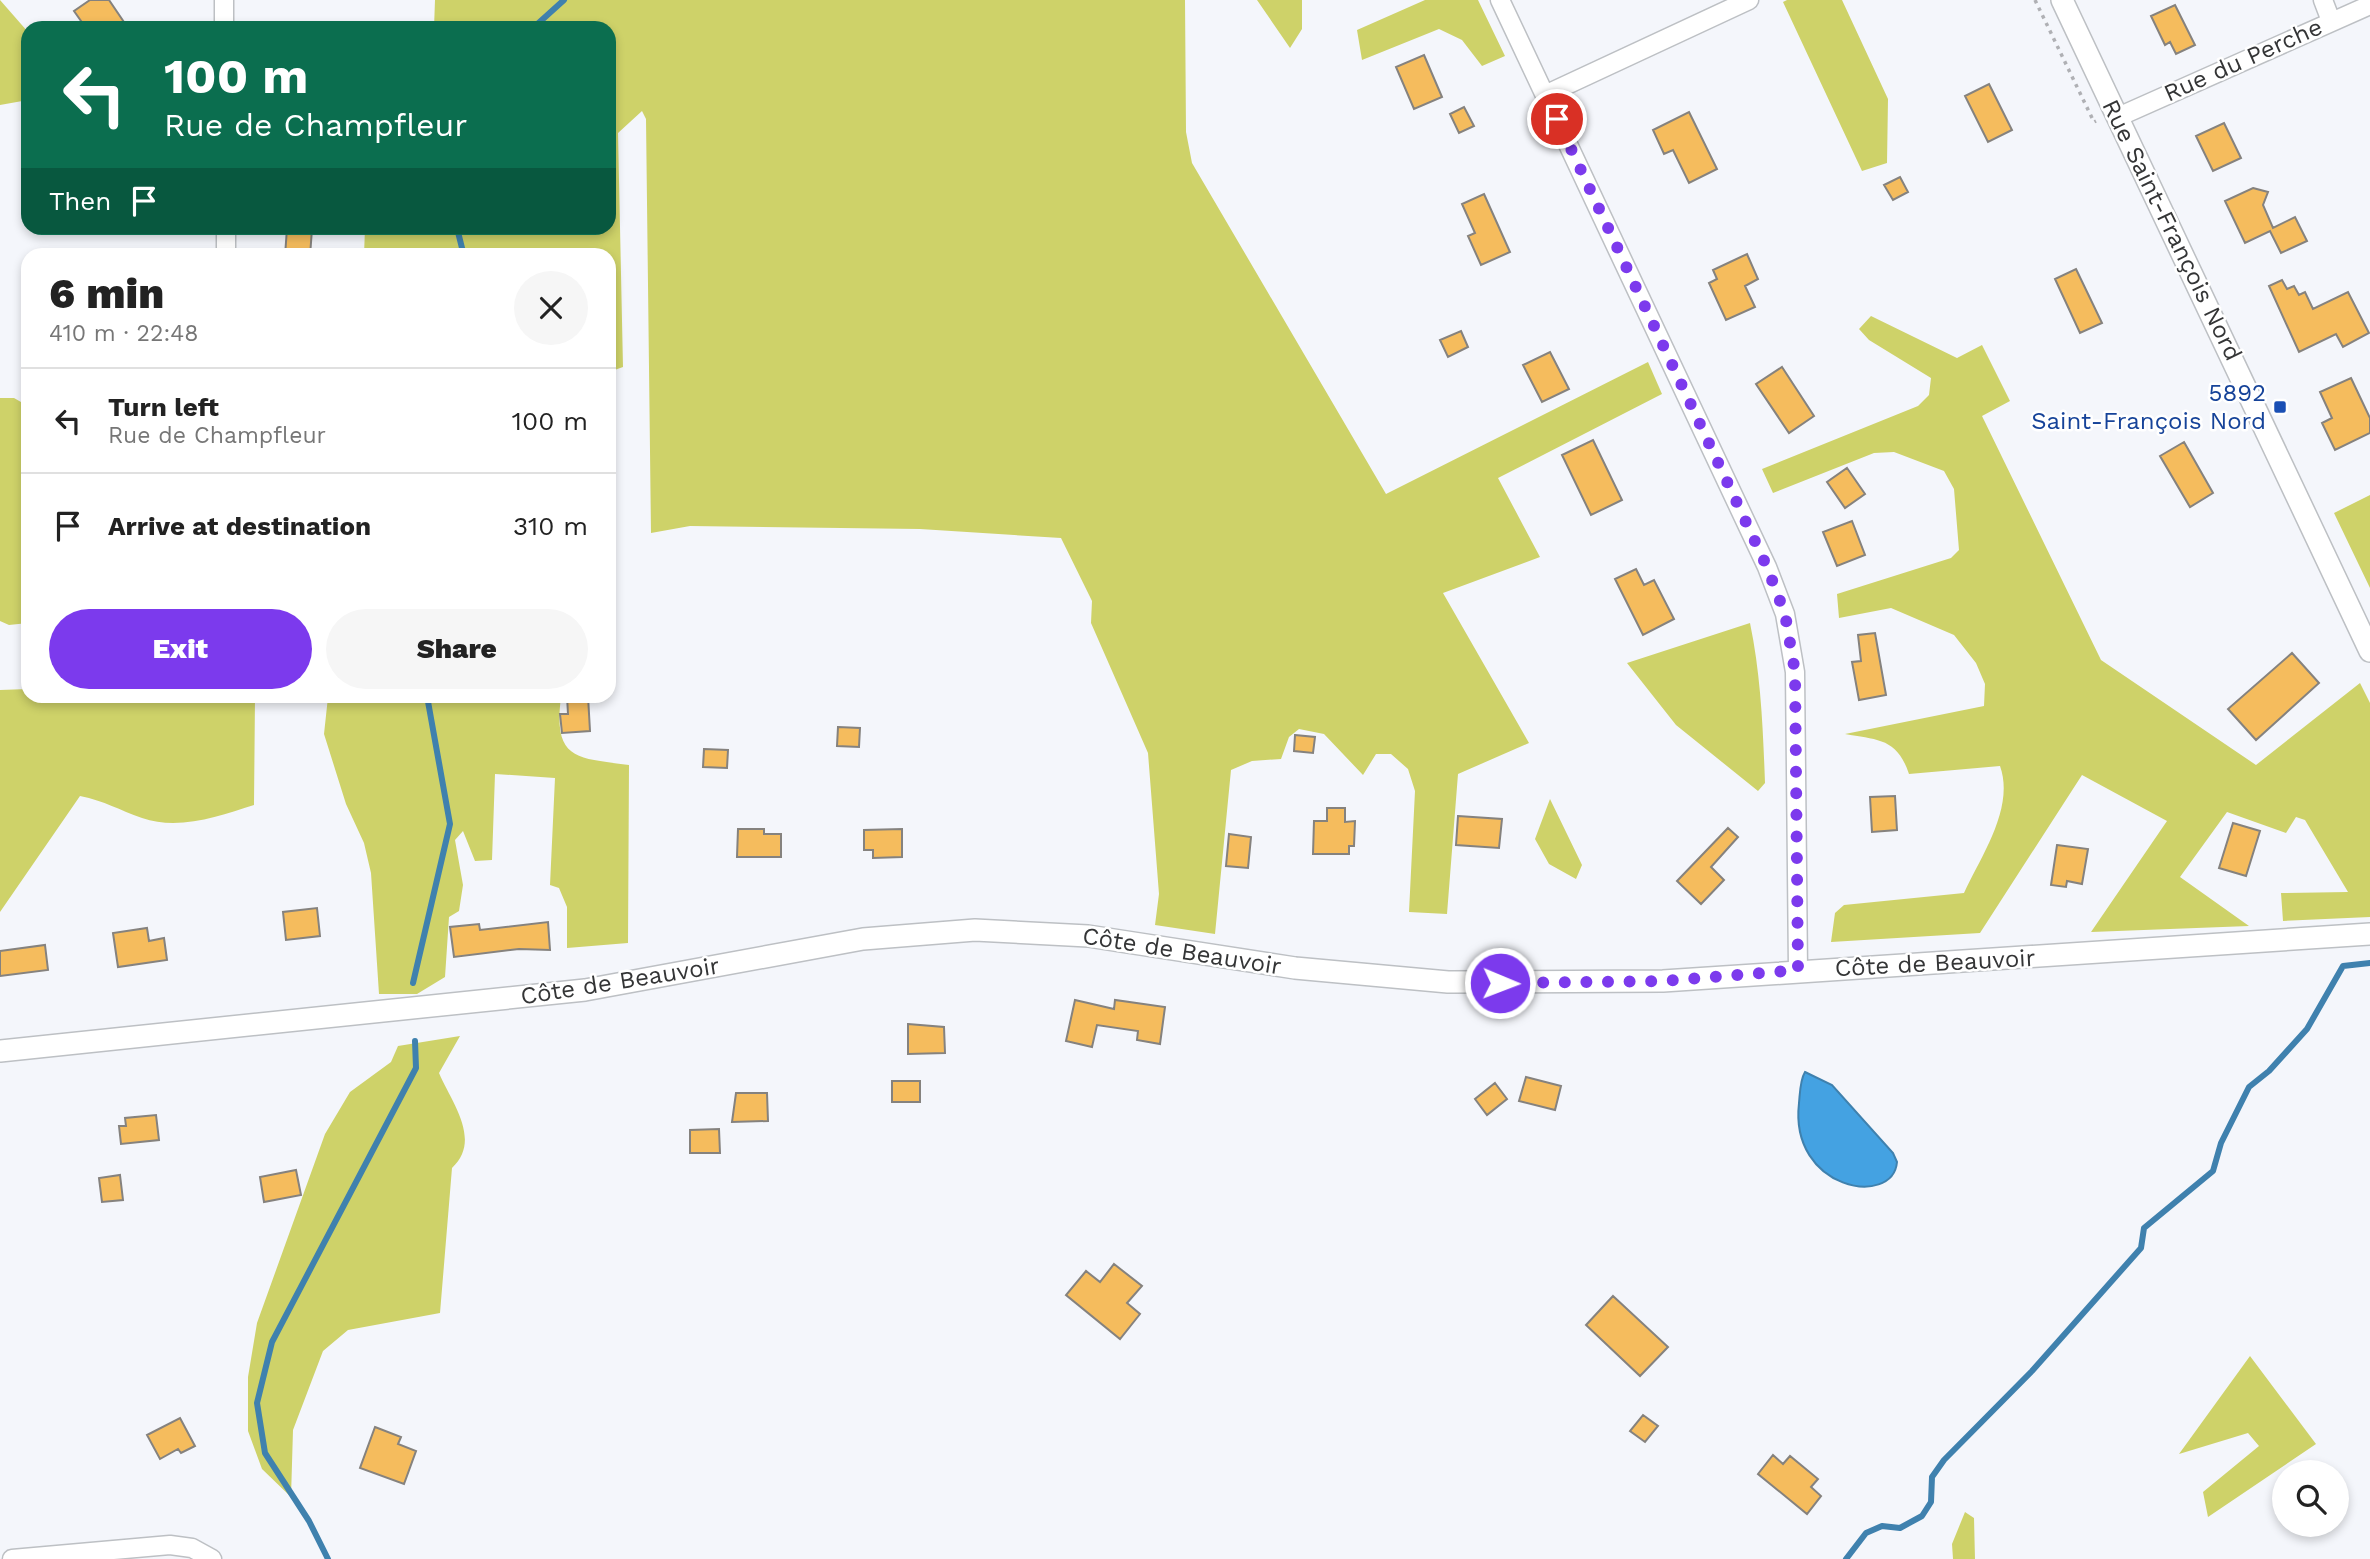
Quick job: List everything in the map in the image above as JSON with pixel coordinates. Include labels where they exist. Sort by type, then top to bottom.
[{"type":"street","points":[[224,0],[224,21]]},
{"type":"street","points":[[1500,0],[1767,567],[1785,614],[1795,672],[1798,970]]},
{"type":"street","points":[[1545,94],[1749,0]]},
{"type":"street","name":"Rue Saint-François Nord","points":[[2062,0],[2370,651]]},
{"type":"street","points":[[2323,0],[2331,21]]},
{"type":"street","name":"Rue du Perche","points":[[2118,117],[2370,5]]},
{"type":"street","name":"Côte de Beauvoir","points":[[0,1051],[585,990],[863,939],[975,930],[1088,936],[1295,968],[1448,982],[1640,982],[2370,934]]},
{"type":"street","points":[[12,1559],[170,1545],[192,1548],[212,1559]]},
{"type":"green space","points":[[0,0],[21,24],[21,101],[0,105]]},
{"type":"green space","points":[[435,0],[1185,0],[1186,132],[1192,163],[1386,494],[1648,362],[1662,394],[1498,478],[1540,557],[1443,593],[1529,743],[1458,774],[1447,914],[1409,912],[1415,791],[1408,769],[1391,754],[1376,754],[1363,775],[1324,734],[1299,729],[1289,737],[1281,759],[1252,761],[1231,770],[1215,934],[1155,925],[1159,894],[1148,753],[1091,623],[1092,601],[1061,538],[920,529],[690,526],[651,533],[646,119],[642,111],[618,133],[623,367],[616,370],[616,248],[364,248],[365,235],[616,235],[616,21],[434,21]]},
{"type":"green space","points":[[1257,0],[1302,0],[1302,29],[1290,48]]},
{"type":"green space","points":[[1425,0],[1478,0],[1505,56],[1482,66],[1462,40],[1439,29],[1362,60],[1357,30]]},
{"type":"green space","points":[[1842,0],[1888,99],[1887,163],[1862,171],[1783,2]]},
{"type":"green space","points":[[1871,316],[1957,358],[1982,345],[2010,401],[1982,416],[2101,660],[2256,765],[2360,683],[2370,703],[2370,917],[2283,921],[2281,893],[2348,892],[2305,820],[2296,817],[2286,833],[2227,812],[2180,877],[2249,926],[2091,932],[2167,821],[2082,775],[1980,933],[1831,942],[1835,913],[1844,905],[1964,893],[1994,831],[2003,798],[2000,766],[1909,774],[1899,753],[1892,747],[1877,740],[1845,734],[1984,706],[1985,684],[1976,663],[1954,635],[1891,608],[1839,618],[1837,594],[1951,558],[1959,550],[1954,489],[1944,471],[1894,452],[1874,453],[1773,493],[1762,469],[1918,406],[1929,395],[1931,378],[1869,340],[1859,329]]},
{"type":"green space","points":[[0,398],[14,398],[21,402],[21,624],[9,625],[0,621]]},
{"type":"green space","points":[[2370,495],[2370,588],[2334,513]]},
{"type":"green space","points":[[1750,623],[1759,683],[1765,783],[1758,791],[1676,725],[1627,663]]},
{"type":"green space","points":[[21,689],[21,703],[255,703],[254,805],[199,820],[170,823],[142,818],[80,796],[0,912],[0,690]]},
{"type":"green space","points":[[327,703],[560,703],[561,733],[572,752],[595,760],[629,765],[628,943],[567,948],[567,907],[559,888],[550,885],[555,778],[495,774],[492,860],[475,861],[463,831],[455,840],[463,885],[459,911],[449,917],[445,977],[417,994],[379,994],[371,873],[364,843],[346,804],[324,734]]},
{"type":"green space","points":[[1550,799],[1582,865],[1576,879],[1549,864],[1535,839]]},
{"type":"green space","points":[[460,1036],[439,1073],[462,1121],[464,1134],[461,1157],[452,1168],[440,1313],[348,1330],[323,1351],[293,1430],[291,1497],[262,1469],[248,1431],[248,1377],[257,1323],[325,1134],[350,1092],[391,1062],[398,1046]]},
{"type":"green space","points":[[2250,1356],[2316,1444],[2292,1460],[2272,1460],[2272,1474],[2208,1517],[2203,1492],[2259,1446],[2248,1433],[2179,1454]]},
{"type":"green space","points":[[1965,1512],[1974,1518],[1975,1559],[1953,1559],[1952,1544]]},
{"type":"water","points":[[1805,1072],[1832,1085],[1893,1153],[1897,1162],[1891,1176],[1879,1184],[1862,1186],[1843,1182],[1825,1172],[1810,1155],[1800,1132],[1799,1103]]},
{"type":"building","points":[[90,0],[109,0],[123,21],[81,21],[74,11]]},
{"type":"building","points":[[2175,5],[2195,45],[2176,54],[2170,42],[2165,45],[2151,16]]},
{"type":"building","points":[[1424,55],[1442,97],[1414,109],[1396,67]]},
{"type":"building","points":[[1989,84],[2012,130],[1988,142],[1965,96]]},
{"type":"building","points":[[1464,107],[1474,126],[1459,133],[1450,114]]},
{"type":"building","points":[[1689,112],[1717,169],[1689,183],[1673,150],[1664,154],[1653,130]]},
{"type":"building","points":[[2224,123],[2241,158],[2213,171],[2196,136]]},
{"type":"building","points":[[1900,177],[1908,192],[1893,200],[1884,185]]},
{"type":"building","points":[[2253,188],[2268,192],[2263,205],[2273,228],[2295,217],[2307,241],[2281,253],[2270,231],[2245,243],[2225,201]]},
{"type":"building","points":[[1484,194],[1510,252],[1481,265],[1468,236],[1475,233],[1462,204]]},
{"type":"building","points":[[286,235],[312,235],[311,248],[286,248]]},
{"type":"building","points":[[1747,254],[1758,279],[1745,286],[1755,307],[1726,320],[1709,283],[1717,279],[1713,270]]},
{"type":"building","points":[[2076,269],[2102,323],[2080,333],[2055,279]]},
{"type":"building","points":[[2282,280],[2287,289],[2294,286],[2299,295],[2305,292],[2313,309],[2348,292],[2369,333],[2343,347],[2336,334],[2299,352],[2269,286]]},
{"type":"building","points":[[1461,331],[1468,347],[1448,357],[1440,340]]},
{"type":"building","points":[[1550,352],[1569,389],[1542,402],[1523,365]]},
{"type":"building","points":[[1782,367],[1814,416],[1789,433],[1756,384]]},
{"type":"building","points":[[2351,378],[2370,418],[2370,433],[2335,450],[2322,423],[2332,418],[2320,392]]},
{"type":"building","points":[[1593,440],[1622,500],[1591,515],[1562,455]]},
{"type":"building","points":[[2184,442],[2213,493],[2190,507],[2160,456]]},
{"type":"building","points":[[1847,468],[1865,494],[1845,508],[1827,482]]},
{"type":"building","points":[[1852,521],[1865,555],[1837,566],[1823,532]]},
{"type":"building","points":[[1636,569],[1644,585],[1654,580],[1674,619],[1643,635],[1615,579]]},
{"type":"building","points":[[1875,633],[1886,695],[1859,700],[1852,662],[1861,661],[1858,635]]},
{"type":"building","points":[[2292,653],[2319,683],[2256,740],[2228,709]]},
{"type":"building","points":[[567,703],[588,703],[590,731],[562,733],[560,714],[568,714]]},
{"type":"building","points":[[838,727],[860,728],[859,747],[837,746]]},
{"type":"building","points":[[1295,735],[1315,737],[1313,753],[1294,751]]},
{"type":"building","points":[[704,749],[728,750],[727,768],[703,767]]},
{"type":"building","points":[[1895,796],[1897,830],[1872,832],[1870,797]]},
{"type":"building","points":[[1327,808],[1345,808],[1345,822],[1355,821],[1354,846],[1349,846],[1349,854],[1313,854],[1314,821],[1327,821]]},
{"type":"building","points":[[1458,816],[1502,819],[1499,848],[1456,845]]},
{"type":"building","points":[[2233,823],[2260,831],[2246,876],[2219,868]]},
{"type":"building","points":[[1728,828],[1738,837],[1711,867],[1724,880],[1701,904],[1677,881]]},
{"type":"building","points":[[738,829],[764,829],[764,834],[781,834],[781,857],[737,857]]},
{"type":"building","points":[[902,829],[902,857],[873,858],[873,850],[864,850],[864,830]]},
{"type":"building","points":[[1229,834],[1251,837],[1248,868],[1226,866]]},
{"type":"building","points":[[2057,845],[2088,849],[2082,884],[2067,881],[2066,887],[2051,885]]},
{"type":"building","points":[[317,908],[320,936],[286,940],[283,912]]},
{"type":"building","points":[[548,922],[550,950],[519,949],[454,957],[450,927],[479,924],[480,930]]},
{"type":"building","points":[[147,928],[149,941],[164,938],[167,960],[118,967],[113,933]]},
{"type":"building","points":[[45,945],[48,970],[0,976],[0,951]]},
{"type":"building","points":[[1075,1000],[1114,1009],[1115,1000],[1165,1007],[1160,1044],[1137,1040],[1138,1031],[1097,1025],[1092,1047],[1066,1041]]},
{"type":"building","points":[[908,1024],[944,1027],[945,1053],[908,1054]]},
{"type":"building","points":[[1526,1077],[1561,1086],[1555,1110],[1519,1101]]},
{"type":"building","points":[[892,1081],[920,1081],[920,1102],[892,1102]]},
{"type":"building","points":[[1495,1083],[1507,1099],[1487,1115],[1475,1099]]},
{"type":"building","points":[[736,1093],[767,1093],[768,1121],[732,1122]]},
{"type":"building","points":[[156,1115],[159,1140],[121,1144],[119,1126],[126,1126],[125,1118]]},
{"type":"building","points":[[719,1129],[720,1153],[690,1153],[690,1130]]},
{"type":"building","points":[[296,1170],[301,1195],[264,1202],[260,1177]]},
{"type":"building","points":[[120,1175],[123,1200],[102,1202],[99,1178]]},
{"type":"building","points":[[1114,1264],[1142,1286],[1127,1303],[1140,1314],[1120,1339],[1066,1295],[1086,1271],[1100,1282]]},
{"type":"building","points":[[1613,1296],[1668,1347],[1640,1376],[1586,1325]]},
{"type":"building","points":[[1643,1415],[1658,1426],[1645,1442],[1630,1431]]},
{"type":"building","points":[[180,1418],[195,1446],[181,1453],[178,1449],[160,1459],[147,1435]]},
{"type":"building","points":[[375,1427],[401,1437],[398,1444],[416,1451],[404,1484],[360,1468]]},
{"type":"building","points":[[1773,1455],[1783,1464],[1790,1456],[1818,1479],[1811,1487],[1821,1496],[1807,1514],[1758,1474]]},
{"type":"waterway","points":[[541,21],[564,0]]},
{"type":"waterway","points":[[459,235],[462,248]]},
{"type":"waterway","points":[[413,983],[450,824],[428,703]]},
{"type":"waterway","points":[[1846,1559],[1866,1533],[1882,1526],[1900,1528],[1922,1516],[1931,1502],[1932,1477],[1944,1460],[2032,1371],[2141,1248],[2144,1228],[2213,1171],[2221,1143],[2249,1087],[2269,1071],[2307,1029],[2343,966],[2370,963]]},
{"type":"waterway","points":[[328,1559],[309,1521],[265,1453],[257,1403],[272,1342],[416,1068],[415,1041]]},
{"type":"place","name":"5892 Saint-François Nord","points":[[2280,407]]},
{"type":"route","points":[[1500,983],[1664,981],[1798,970],[1795,672],[1785,614],[1767,567],[1557,119]]}]
